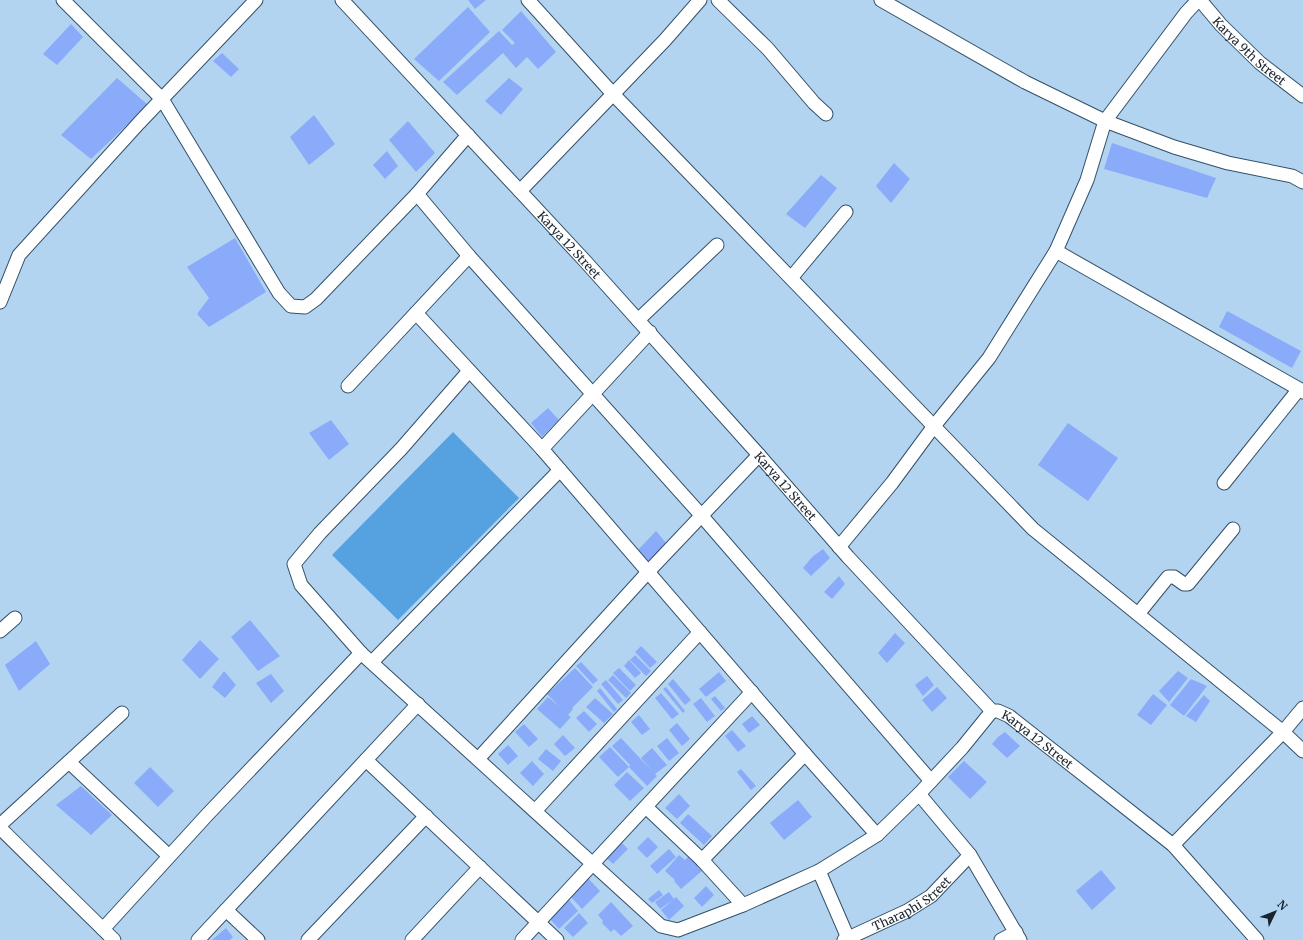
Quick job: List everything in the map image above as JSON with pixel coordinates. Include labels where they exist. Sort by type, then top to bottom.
[{"type":"street","points":[[63,0],[162,99],[279,293],[291,306],[305,307],[316,299],[417,194],[468,135]]},
{"type":"street","points":[[0,302],[19,255],[162,99],[256,0]]},
{"type":"street","name":"Karya 12 Street","points":[[342,0],[650,332],[839,547],[992,711],[998,711],[1010,716],[1173,845],[1257,940]]},
{"type":"street","points":[[528,0],[613,94],[1033,529],[1283,732],[1303,751]]},
{"type":"street","points":[[520,191],[665,40],[700,0]]},
{"type":"street","points":[[718,0],[768,49],[814,104],[826,114]]},
{"type":"street","points":[[881,0],[1025,82],[1105,121],[1174,147],[1228,163],[1292,176],[1303,182]]},
{"type":"street","points":[[839,547],[892,483],[934,426],[989,358],[1056,251],[1087,180],[1105,121],[1186,13],[1199,0]]},
{"type":"street","name":"Karya 9th Street","points":[[1199,0],[1221,25],[1260,63],[1303,96]]},
{"type":"street","points":[[417,194],[469,256],[701,515],[931,781]]},
{"type":"street","points":[[791,278],[846,212]]},
{"type":"street","points":[[638,320],[718,244]]},
{"type":"street","points":[[1056,251],[1301,391],[1224,483]]},
{"type":"street","points":[[348,386],[469,256]]},
{"type":"street","points":[[416,313],[542,449],[804,754],[878,835]]},
{"type":"street","points":[[542,449],[650,332]]},
{"type":"street","points":[[469,371],[401,448],[320,533],[294,564],[301,585],[361,653],[662,926],[678,930],[743,905],[819,871],[878,835],[962,748],[992,711]]},
{"type":"street","points":[[478,759],[648,572],[759,455]]},
{"type":"street","points":[[372,662],[560,470]]},
{"type":"street","points":[[1138,614],[1168,578],[1174,577],[1184,584],[1188,584],[1233,529]]},
{"type":"street","points":[[0,631],[16,618]]},
{"type":"street","points":[[534,811],[700,632]]},
{"type":"street","points":[[103,929],[169,856],[361,653]]},
{"type":"street","points":[[522,940],[752,692]]},
{"type":"street","points":[[198,940],[418,704]]},
{"type":"street","points":[[1173,845],[1283,732],[1303,708]]},
{"type":"street","points":[[114,940],[0,826],[122,713]]},
{"type":"street","points":[[702,860],[804,754]]},
{"type":"street","points":[[366,760],[557,940]]},
{"type":"street","points":[[69,762],[169,856]]},
{"type":"street","points":[[918,794],[970,855],[1018,936],[1002,940]]},
{"type":"street","points":[[646,807],[702,860],[743,905]]},
{"type":"street","points":[[308,940],[426,816]]},
{"type":"street","name":"Tharaphi Street","points":[[846,939],[907,911],[931,896],[970,855]]},
{"type":"street","points":[[412,940],[480,867]]},
{"type":"street","points":[[819,871],[846,939]]},
{"type":"street","points":[[226,910],[258,940]]},
{"type":"water","points":[[453,432],[519,498],[398,620],[332,555]]},
{"type":"building","points":[[468,0],[486,0],[475,9]]},
{"type":"building","points":[[468,7],[490,32],[439,81],[414,59]]},
{"type":"building","points":[[521,11],[556,52],[538,69],[527,57],[516,68],[503,53],[457,95],[443,82],[499,31],[512,45],[515,43],[502,30]]},
{"type":"building","points":[[71,24],[83,37],[57,65],[43,54]]},
{"type":"building","points":[[222,53],[239,69],[231,77],[213,61]]},
{"type":"building","points":[[117,78],[148,105],[91,159],[61,135]]},
{"type":"building","points":[[509,78],[523,89],[501,115],[485,101]]},
{"type":"building","points":[[314,115],[335,144],[309,165],[290,137]]},
{"type":"building","points":[[408,121],[435,153],[416,172],[389,140]]},
{"type":"building","points":[[1112,143],[1216,178],[1207,198],[1104,169]]},
{"type":"building","points":[[387,151],[398,166],[385,179],[373,165]]},
{"type":"building","points":[[894,163],[910,179],[891,203],[876,186]]},
{"type":"building","points":[[821,175],[837,188],[805,228],[786,214]]},
{"type":"building","points":[[235,238],[266,292],[209,327],[197,314],[209,298],[187,267]]},
{"type":"building","points":[[1227,311],[1301,351],[1292,368],[1219,327]]},
{"type":"building","points":[[548,408],[559,420],[542,437],[531,423]]},
{"type":"building","points":[[331,420],[349,444],[329,460],[309,433]]},
{"type":"building","points":[[1068,423],[1118,458],[1088,501],[1038,465]]},
{"type":"building","points":[[656,531],[667,544],[649,564],[637,551]]},
{"type":"building","points":[[823,549],[830,558],[811,576],[803,568],[812,557]]},
{"type":"building","points":[[839,576],[845,584],[832,599],[824,592]]},
{"type":"building","points":[[250,620],[280,656],[258,671],[231,637]]},
{"type":"building","points":[[895,633],[905,643],[887,663],[878,653]]},
{"type":"building","points":[[200,640],[219,659],[200,679],[182,660]]},
{"type":"building","points":[[36,641],[50,664],[19,691],[5,665]]},
{"type":"building","points":[[641,646],[657,662],[650,668],[635,652]]},
{"type":"building","points":[[635,655],[651,671],[646,676],[630,660]]},
{"type":"building","points":[[629,660],[641,673],[635,678],[624,666]]},
{"type":"building","points":[[581,662],[598,680],[593,684],[576,666]]},
{"type":"building","points":[[575,668],[593,687],[572,708],[573,709],[568,715],[571,717],[560,729],[537,709],[548,697],[560,707],[547,694]]},
{"type":"building","points":[[619,668],[636,685],[630,691],[613,673]]},
{"type":"building","points":[[224,671],[236,685],[225,698],[212,687]]},
{"type":"building","points":[[1178,671],[1188,678],[1169,702],[1159,691]]},
{"type":"building","points":[[719,672],[726,681],[706,697],[699,689]]},
{"type":"building","points":[[271,674],[284,691],[271,703],[256,683]]},
{"type":"building","points":[[613,675],[631,693],[626,698],[608,680]]},
{"type":"building","points":[[927,676],[934,685],[923,696],[915,685]]},
{"type":"building","points":[[673,679],[691,700],[685,705],[668,684]]},
{"type":"building","points":[[1191,679],[1207,686],[1184,716],[1170,705]]},
{"type":"building","points":[[606,680],[623,700],[618,704],[601,684]]},
{"type":"building","points":[[666,687],[685,711],[683,713],[663,689]]},
{"type":"building","points":[[937,687],[947,698],[932,712],[922,700]]},
{"type":"building","points":[[600,688],[617,709],[614,712],[597,691]]},
{"type":"building","points":[[661,693],[679,714],[672,719],[655,698]]},
{"type":"building","points":[[1153,694],[1167,705],[1151,725],[1137,715]]},
{"type":"building","points":[[1204,695],[1210,701],[1196,722],[1186,716]]},
{"type":"building","points":[[715,696],[725,708],[721,711],[711,699]]},
{"type":"building","points":[[595,698],[613,714],[604,723],[586,707]]},
{"type":"building","points":[[701,698],[715,716],[707,722],[693,704]]},
{"type":"building","points":[[584,711],[597,724],[589,732],[576,718]]},
{"type":"building","points":[[639,715],[650,729],[642,735],[631,722]]},
{"type":"building","points":[[752,716],[760,725],[749,733],[742,724]]},
{"type":"building","points":[[677,723],[690,739],[682,746],[669,730]]},
{"type":"building","points":[[524,724],[538,739],[529,747],[515,732]]},
{"type":"building","points":[[732,730],[746,746],[738,752],[725,736]]},
{"type":"building","points":[[1005,732],[1020,746],[1007,758],[992,744]]},
{"type":"building","points":[[563,735],[575,748],[565,756],[554,744]]},
{"type":"building","points":[[621,738],[653,772],[641,758],[652,748],[667,765],[655,774],[657,776],[647,786],[612,746]]},
{"type":"building","points":[[667,738],[679,753],[669,761],[657,746]]},
{"type":"building","points":[[508,745],[518,756],[508,765],[498,754]]},
{"type":"building","points":[[610,747],[629,767],[618,777],[599,757]]},
{"type":"building","points":[[546,749],[561,761],[553,771],[538,759]]},
{"type":"building","points":[[532,761],[544,774],[533,786],[520,773]]},
{"type":"building","points":[[964,761],[987,782],[970,799],[948,777]]},
{"type":"building","points":[[150,767],[174,791],[158,807],[134,783]]},
{"type":"building","points":[[741,769],[756,786],[751,790],[737,772]]},
{"type":"building","points":[[627,772],[644,788],[630,801],[614,785]]},
{"type":"building","points":[[81,786],[112,815],[91,835],[56,805]]},
{"type":"building","points":[[679,794],[690,806],[677,819],[665,808]]},
{"type":"building","points":[[798,800],[812,817],[784,840],[770,823]]},
{"type":"building","points":[[688,814],[712,836],[704,845],[680,823]]},
{"type":"building","points":[[648,837],[658,847],[647,858],[637,848]]},
{"type":"building","points":[[621,842],[628,849],[613,864],[605,857]]},
{"type":"building","points":[[669,849],[676,857],[657,874],[650,866]]},
{"type":"building","points":[[679,855],[685,860],[690,855],[703,870],[681,889],[674,881],[675,880],[665,871]]},
{"type":"building","points":[[1101,870],[1116,888],[1092,910],[1076,891]]},
{"type":"building","points":[[588,878],[600,891],[582,909],[570,896]]},
{"type":"building","points":[[706,886],[714,895],[702,907],[694,898]]},
{"type":"building","points":[[659,890],[663,895],[652,903],[648,899]]},
{"type":"building","points":[[669,892],[674,899],[660,909],[655,902]]},
{"type":"building","points":[[676,897],[684,906],[669,920],[661,910]]},
{"type":"building","points":[[569,900],[578,911],[559,929],[549,918]]},
{"type":"building","points":[[611,902],[633,926],[621,936],[614,929],[611,932],[602,923],[603,921],[598,915]]},
{"type":"building","points":[[579,913],[588,923],[573,937],[564,928]]},
{"type":"building","points":[[226,928],[233,937],[230,940],[212,940]]}]
